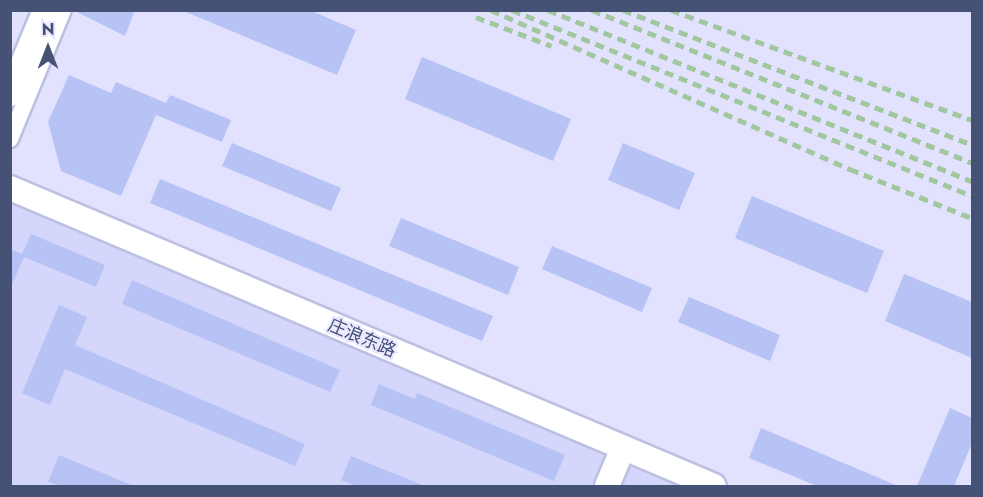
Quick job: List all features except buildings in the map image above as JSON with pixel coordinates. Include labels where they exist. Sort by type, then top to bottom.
[{"type":"street","points":[[10,65],[32,10]]},
{"type":"street","points":[[10,93],[45,10]]},
{"type":"street","points":[[10,139],[63,10]]},
{"type":"street","name":"庄浪东路","points":[[10,188],[714,486]]},
{"type":"street","points":[[607,486],[623,448]]},
{"type":"shaded area","points":[[11,188],[730,486],[11,486]]},
{"type":"railway","points":[[491,10],[850,169],[972,218]]},
{"type":"railway","points":[[512,10],[972,196]]},
{"type":"railway","points":[[548,10],[972,181]]},
{"type":"railway","points":[[592,10],[972,163]]},
{"type":"railway","points":[[623,10],[972,145]]},
{"type":"railway","points":[[671,10],[972,120]]},
{"type":"railway","points":[[476,17],[552,46]]}]
